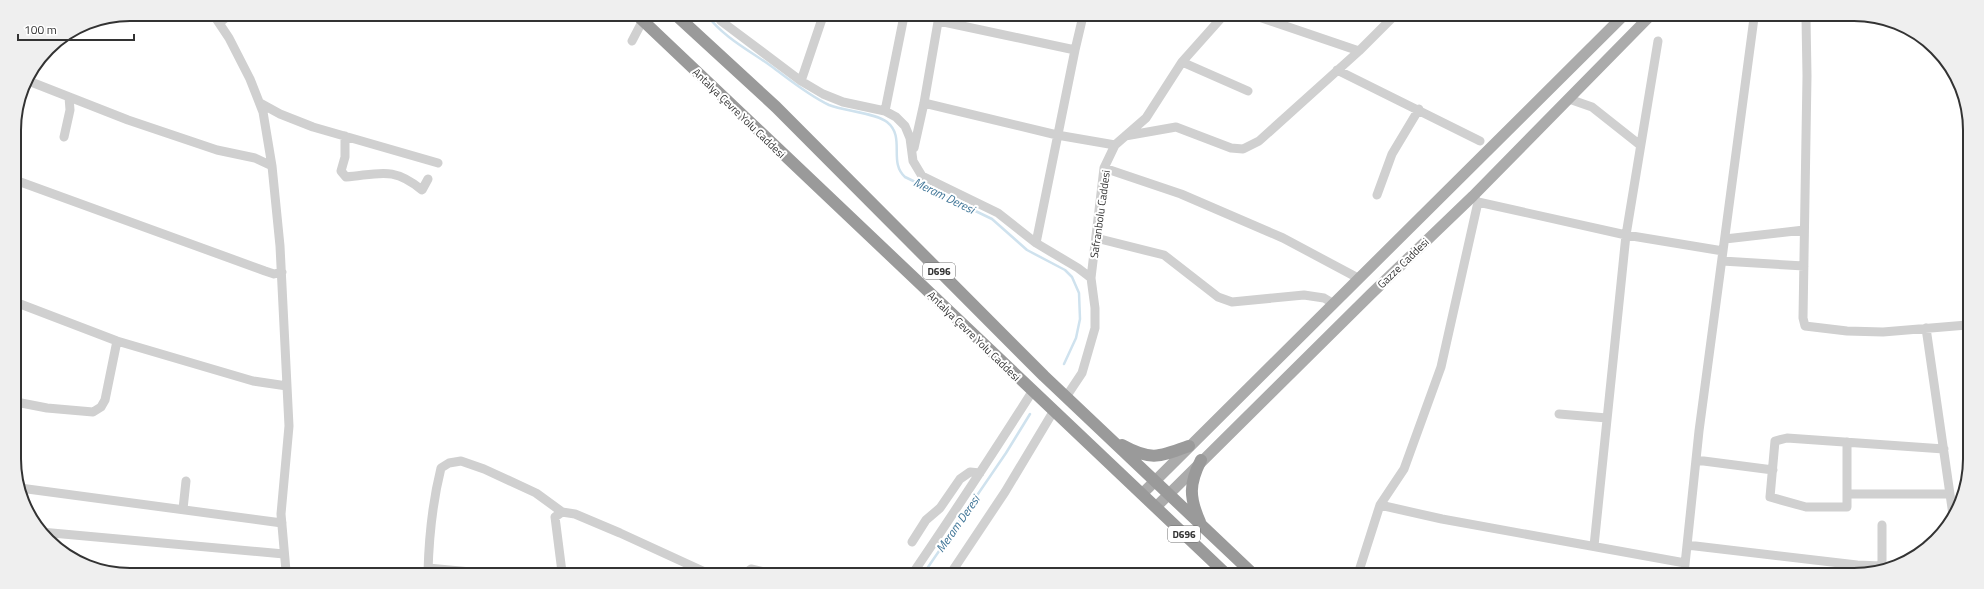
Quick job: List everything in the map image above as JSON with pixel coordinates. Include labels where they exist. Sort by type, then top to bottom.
[{"type":"highway","name":"Antalya Çevre Yolu Caddesi","points":[[643,21],[1219,568]]},
{"type":"highway","name":"Antalya Çevre Yolu Caddesi","points":[[683,21],[776,107],[1066,397],[1246,568]]},
{"type":"highway","points":[[1108,438],[1130,450],[1156,457],[1189,446]]},
{"type":"highway","points":[[1202,460],[1194,476],[1191,494],[1192,502],[1202,526]]},
{"type":"main road","name":"Gazze Caddesi","points":[[1142,494],[1618,21]]},
{"type":"main road","name":"Gazze Caddesi","points":[[1156,508],[1202,460],[1475,199],[1645,21]]},
{"type":"street","points":[[222,21],[219,23],[250,79],[260,103],[263,112],[272,166],[282,272],[289,426],[282,522],[286,568]]},
{"type":"street","points":[[632,41],[639,21]]},
{"type":"street","points":[[721,21],[801,81],[823,94],[843,102],[885,111],[896,117],[905,126],[913,151]]},
{"type":"street","points":[[801,81],[821,21]]},
{"type":"street","points":[[885,111],[903,21]]},
{"type":"street","points":[[939,21],[924,103],[913,151],[913,161],[922,176],[998,213],[1036,243],[1078,268],[1091,278]]},
{"type":"street","points":[[948,21],[1075,50]]},
{"type":"street","points":[[1036,243],[1057,135],[1082,21]]},
{"type":"street","name":"Safranbolu Caddesi","points":[[1066,397],[1082,373],[1095,328],[1095,308],[1091,278],[1104,168],[1115,145],[1146,118],[1182,62],[1219,21]]},
{"type":"street","points":[[1273,21],[1359,51]]},
{"type":"street","points":[[1124,136],[1176,127],[1231,148],[1243,149],[1259,140],[1359,51],[1389,21]]},
{"type":"street","points":[[1685,568],[1696,460],[1754,21]]},
{"type":"street","points":[[1806,21],[1807,76],[1803,318],[1805,326],[1847,331],[1883,332],[1963,325]]},
{"type":"street","points":[[1594,546],[1626,235],[1658,41]]},
{"type":"street","points":[[1182,62],[1248,91]]},
{"type":"street","points":[[1337,70],[1419,109],[1480,141]]},
{"type":"street","points":[[32,82],[128,120],[216,150],[255,158],[272,166]]},
{"type":"street","points":[[64,136],[70,110],[69,96]]},
{"type":"street","points":[[1569,100],[1592,107],[1640,145]]},
{"type":"street","points":[[260,103],[287,117],[345,136],[438,163]]},
{"type":"street","points":[[924,103],[1057,135],[1115,145]]},
{"type":"street","points":[[1377,195],[1392,154],[1419,109]]},
{"type":"street","points":[[345,136],[345,157],[341,171],[346,177],[385,172],[412,181],[422,190],[428,179]]},
{"type":"street","points":[[1104,168],[1181,194],[1283,238],[1358,278]]},
{"type":"street","points":[[21,182],[265,271],[274,274],[282,272]]},
{"type":"street","points":[[1360,568],[1380,505],[1404,469],[1441,367],[1475,199],[1626,235],[1723,251]]},
{"type":"street","points":[[1725,239],[1804,230]]},
{"type":"street","points":[[1096,238],[1164,255],[1218,297],[1232,302],[1304,295],[1324,298],[1334,304]]},
{"type":"street","points":[[1722,261],[1804,266]]},
{"type":"street","points":[[21,304],[117,341],[253,381],[287,386]]},
{"type":"street","points":[[1926,328],[1952,507]]},
{"type":"street","points":[[21,403],[47,408],[93,412],[101,407],[105,400],[117,341]]},
{"type":"street","points":[[916,568],[1032,392]]},
{"type":"street","points":[[954,568],[1005,492],[1053,412]]},
{"type":"street","points":[[1559,414],[1606,418]]},
{"type":"street","points":[[1847,442],[1846,507],[1806,506],[1770,497],[1776,440],[1787,438],[1847,442],[1944,449]]},
{"type":"street","points":[[1696,460],[1773,470]]},
{"type":"street","points":[[428,568],[429,536],[433,499],[441,468],[449,463],[461,462],[484,469],[536,493],[562,512],[575,514],[614,530],[696,568]]},
{"type":"street","points":[[912,542],[926,520],[940,508],[960,479],[970,472],[980,473]]},
{"type":"street","points":[[183,509],[186,481]]},
{"type":"street","points":[[25,489],[282,522]]},
{"type":"street","points":[[1847,494],[1950,494]]},
{"type":"street","points":[[1380,505],[1442,519],[1685,563]]},
{"type":"street","points":[[561,568],[555,517],[562,512]]},
{"type":"street","points":[[1882,525],[1882,564]]},
{"type":"street","points":[[50,533],[284,554]]},
{"type":"street","points":[[1686,545],[1874,566]]},
{"type":"waterway","name":"Meram Deresi","points":[[712,21],[729,37],[814,97],[829,105],[875,116],[887,122],[893,128],[897,142],[898,164],[900,171],[905,177],[992,219],[1027,250],[1065,270],[1072,277],[1079,293],[1080,319],[1076,338],[1064,364]]},
{"type":"waterway","name":"Meram Deresi","points":[[927,568],[1006,453],[1030,414]]}]
